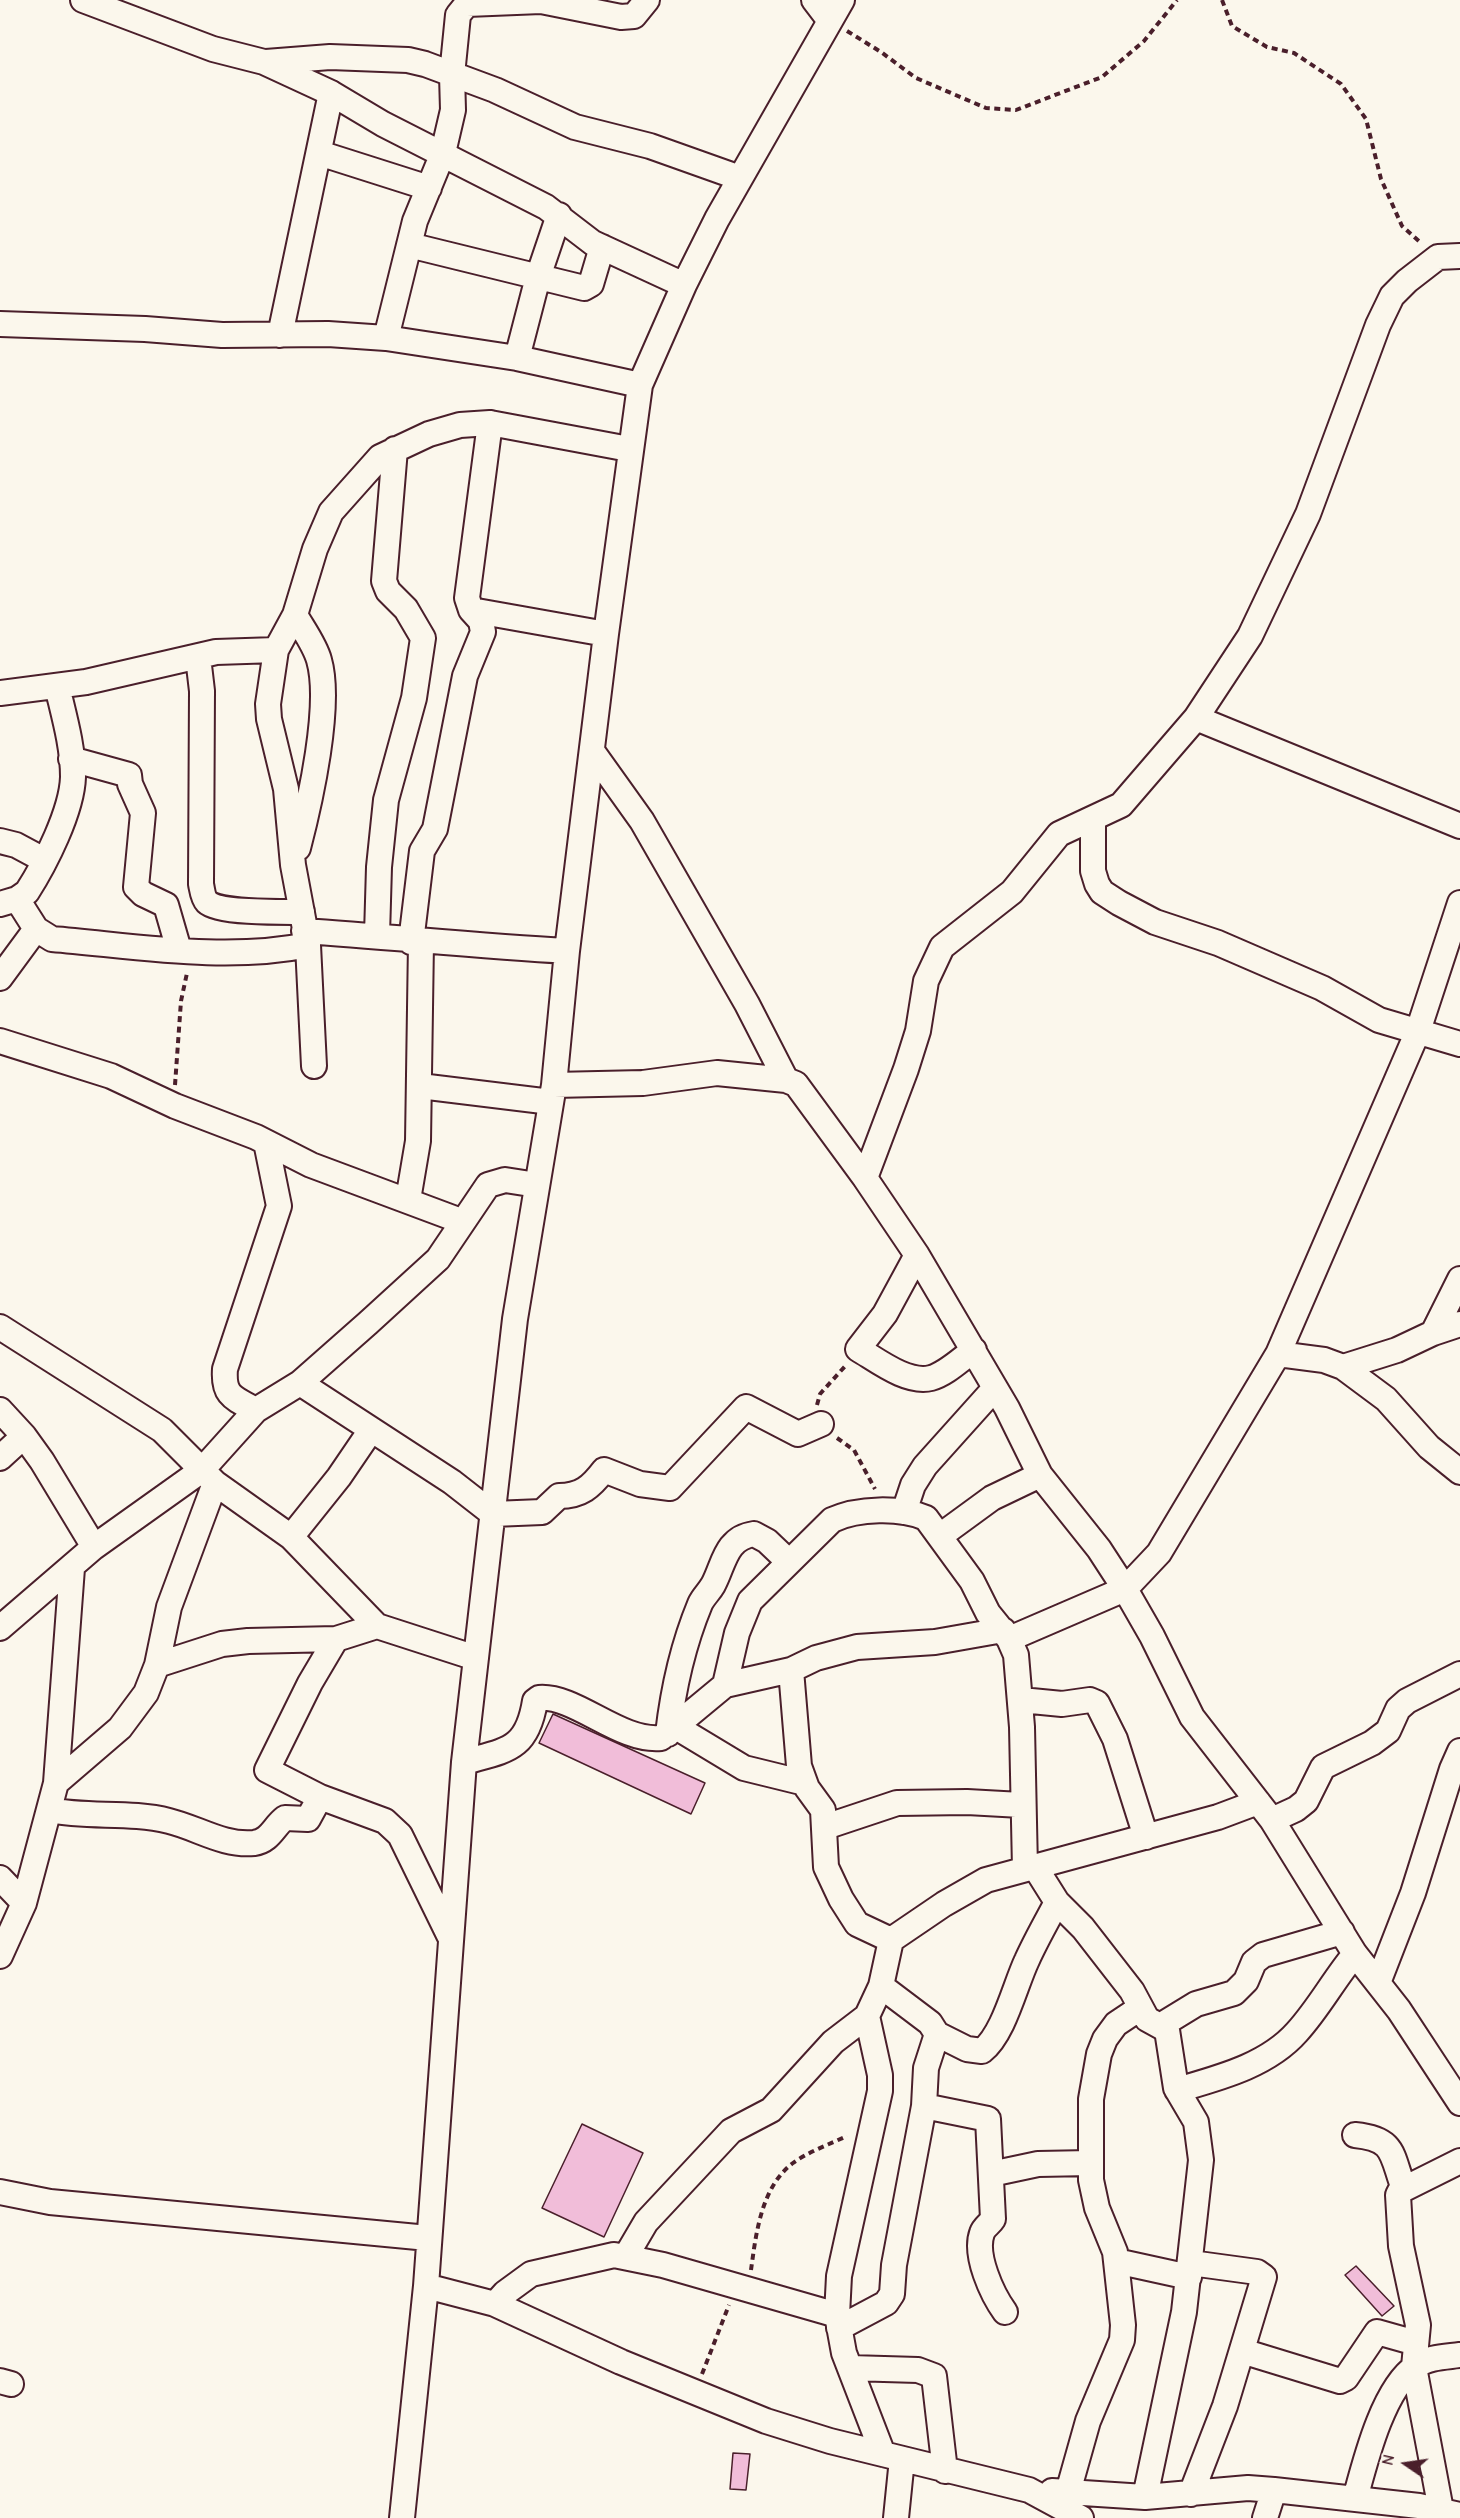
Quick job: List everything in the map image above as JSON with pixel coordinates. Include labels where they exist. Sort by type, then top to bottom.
[{"type":"street","points":[[83,0],[213,49],[264,62],[331,93],[383,124],[559,215],[602,247],[684,285]]},
{"type":"street","points":[[386,338],[409,245],[443,153],[453,110],[452,75],[458,15],[467,4],[541,0],[621,17],[634,16],[647,0]]},
{"type":"street","points":[[814,0],[830,21]]},
{"type":"street","points":[[402,2518],[426,2286],[464,1762],[515,1319],[553,1094],[567,951],[629,449],[640,385],[684,285],[740,178],[842,0]]},
{"type":"street","points":[[264,62],[330,57],[408,60],[495,90],[575,127],[650,146],[740,178]]},
{"type":"street","points":[[280,335],[331,93]]},
{"type":"street","points":[[319,153],[429,188]]},
{"type":"street","points":[[517,358],[538,277],[559,215]]},
{"type":"street","points":[[409,245],[588,288],[602,247]]},
{"type":"street","points":[[865,1178],[906,1070],[918,1031],[926,981],[942,947],[1012,892],[1051,841],[1059,834],[1121,805],[1196,718],[1250,636],[1308,514],[1378,326],[1392,296],[1449,257]]},
{"type":"street","points":[[0,324],[145,329],[222,335],[328,334],[386,338],[517,358],[640,385]]},
{"type":"street","points":[[314,1066],[305,930],[293,865],[286,789],[269,719],[268,704],[276,650],[295,615],[315,549],[331,512],[380,456],[429,434],[460,425],[489,423],[629,449]]},
{"type":"street","points":[[408,1200],[418,1141],[420,1086],[416,942],[422,851],[435,828],[465,676],[483,632],[481,621],[471,610],[467,598],[489,423]]},
{"type":"street","points":[[377,935],[379,867],[386,800],[414,698],[423,638],[417,625],[388,591],[384,581],[395,449]]},
{"type":"street","points":[[471,610],[606,634]]},
{"type":"street","points":[[293,865],[318,752],[323,693],[319,658],[295,615]]},
{"type":"street","points":[[0,693],[57,686],[135,672],[216,652],[276,650]]},
{"type":"street","points":[[198,657],[202,691],[201,884],[209,904],[305,930],[377,935],[416,942],[567,951]]},
{"type":"street","points":[[57,686],[69,738],[70,797],[44,860],[27,892],[9,901],[36,929],[52,939],[185,950],[251,952],[305,930]]},
{"type":"street","points":[[1196,718],[1460,826]]},
{"type":"street","points":[[592,751],[642,821],[747,1004],[786,1080]]},
{"type":"street","points":[[71,759],[129,775],[143,813],[136,887],[142,894],[166,905],[185,950]]},
{"type":"street","points":[[1093,820],[1093,871],[1097,884],[1102,892],[1119,903],[1155,922],[1218,943],[1322,988],[1379,1020],[1460,1044]]},
{"type":"street","points":[[0,842],[23,848],[44,860]]},
{"type":"street","points":[[464,1762],[507,1749],[518,1742],[529,1724],[535,1701],[542,1697],[566,1704],[635,1734],[656,1739],[672,1731],[725,1685],[791,1670],[816,1658],[857,1647],[1006,1634],[1125,1588],[1159,1553],[1278,1354],[1418,1032],[1460,903]]},
{"type":"street","points":[[0,978],[36,929]]},
{"type":"street","points":[[0,1041],[111,1076],[175,1106],[266,1142],[311,1165],[461,1221]]},
{"type":"street","points":[[420,1086],[553,1094],[717,1073],[786,1080],[795,1084],[865,1178],[917,1256],[974,1350],[1040,1475],[1099,1549],[1125,1588],[1192,1717],[1265,1811],[1355,1954],[1399,2010],[1460,2103]]},
{"type":"street","points":[[256,1410],[234,1399],[225,1389],[224,1380],[225,1368],[279,1206],[266,1142]]},
{"type":"street","points":[[56,1783],[120,1728],[146,1693],[157,1665],[169,1607],[209,1476],[256,1410],[300,1383],[438,1259],[461,1221],[488,1185],[504,1180],[537,1185]]},
{"type":"street","points":[[917,1256],[885,1314],[858,1349],[908,1376],[921,1378],[930,1378],[940,1373],[974,1350]]},
{"type":"street","points":[[1433,1333],[1460,1280]]},
{"type":"street","points":[[1343,1368],[1397,1350],[1433,1333],[1460,1324]]},
{"type":"street","points":[[0,1327],[162,1430],[209,1476],[291,1538],[377,1626],[476,1658]]},
{"type":"street","points":[[1278,1354],[1324,1360],[1343,1368],[1386,1398],[1429,1447],[1460,1472]]},
{"type":"street","points":[[300,1383],[452,1482],[493,1514],[542,1512],[559,1496],[573,1496],[592,1486],[604,1470],[640,1484],[670,1488],[746,1407],[798,1434],[821,1424]]},
{"type":"street","points":[[897,1512],[925,1466],[995,1388]]},
{"type":"street","points":[[0,1410],[24,1436],[42,1461],[93,1547]]},
{"type":"street","points":[[291,1538],[339,1477],[371,1430]]},
{"type":"street","points":[[0,1458],[24,1436]]},
{"type":"street","points":[[939,1536],[992,1498],[1040,1475]]},
{"type":"street","points":[[0,1628],[72,1568],[93,1547],[209,1476]]},
{"type":"street","points":[[725,1685],[737,1633],[748,1604],[788,1561],[832,1520],[846,1515],[897,1512],[926,1518],[972,1581],[988,1613],[1006,1634],[1016,1655],[1021,1700],[1021,1805],[1030,1868],[1098,1947],[1131,1991],[1147,2019],[1168,2033],[1177,2090],[1197,2122],[1200,2137],[1201,2160],[1190,2270],[1145,2497]]},
{"type":"street","points":[[672,1731],[671,1708],[683,1654],[700,1603],[715,1582],[727,1552],[743,1537],[753,1534],[767,1541],[788,1561]]},
{"type":"street","points":[[0,1956],[24,1903],[56,1783],[72,1568]]},
{"type":"street","points":[[157,1665],[222,1644],[248,1641],[336,1639],[377,1626]]},
{"type":"street","points":[[336,1639],[310,1683],[267,1770],[320,1797],[385,1821],[400,1835],[450,1937]]},
{"type":"street","points":[[791,1670],[799,1766],[805,1783],[823,1810],[826,1867],[849,1915],[856,1924],[891,1940]]},
{"type":"street","points":[[626,2256],[646,2222],[731,2131],[776,2106],[827,2049],[867,2016],[881,1986],[891,1940],[944,1904],[986,1880],[1218,1817],[1296,1809],[1306,1801],[1323,1767],[1372,1743],[1388,1731],[1398,1709],[1419,1692],[1460,1674]]},
{"type":"street","points":[[1021,1700],[1062,1704],[1090,1700],[1097,1703],[1115,1739],[1146,1837]]},
{"type":"street","points":[[672,1731],[744,1768],[805,1783]]},
{"type":"street","points":[[1378,1983],[1413,1893],[1445,1789],[1460,1751]]},
{"type":"street","points":[[49,1810],[169,1821],[230,1841],[255,1843],[267,1838],[285,1818],[308,1819],[320,1797]]},
{"type":"street","points":[[825,1827],[897,1803],[968,1802],[1021,1805]]},
{"type":"street","points":[[0,1878],[24,1903]]},
{"type":"street","points":[[881,1986],[930,2023],[937,2034],[967,2049],[982,2051],[997,2030],[1026,1962],[1057,1902]]},
{"type":"street","points":[[1160,2026],[1196,2004],[1234,1993],[1246,1982],[1254,1962],[1263,1955],[1342,1932]]},
{"type":"street","points":[[1177,2090],[1242,2069],[1278,2050],[1296,2034],[1355,1954]]},
{"type":"street","points":[[1068,2492],[1091,2412],[1122,2340],[1124,2325],[1112,2241],[1097,2208],[1090,2163],[1091,2099],[1099,2054],[1116,2024],[1140,2008]]},
{"type":"street","points":[[867,2016],[881,2082],[874,2125],[839,2276],[838,2322],[850,2368],[892,2457],[896,2518]]},
{"type":"street","points":[[495,2304],[505,2293],[531,2274],[567,2264],[603,2260],[614,2255],[626,2256],[742,2287],[838,2322],[886,2303],[890,2297],[924,2106],[926,2068],[937,2034]]},
{"type":"street","points":[[924,2106],[988,2119],[993,2218],[983,2230],[981,2241],[988,2283],[1005,2312]]},
{"type":"street","points":[[1355,2135],[1375,2137],[1387,2145],[1404,2189]]},
{"type":"street","points":[[426,2286],[495,2304],[694,2394],[766,2421],[945,2471],[1029,2490],[1145,2497],[1248,2488],[1275,2490],[1366,2506],[1451,2513],[1415,2355],[1417,2319],[1401,2236],[1398,2195],[1404,2189],[1460,2161]]},
{"type":"street","points":[[991,2174],[1038,2164],[1090,2163]]},
{"type":"street","points":[[0,2192],[50,2202],[428,2238]]},
{"type":"street","points":[[1116,2261],[1190,2270],[1257,2272],[1264,2276],[1216,2431],[1191,2494]]},
{"type":"street","points":[[1242,2351],[1340,2382],[1346,2378],[1377,2332],[1415,2355],[1430,2360],[1460,2355]]},
{"type":"street","points":[[1366,2506],[1371,2440],[1388,2403],[1415,2355]]},
{"type":"street","points":[[850,2368],[918,2370],[934,2376],[945,2471]]},
{"type":"street","points":[[1029,2490],[1081,2518]]},
{"type":"street","points":[[1265,2518],[1275,2490]]},
{"type":"path","points":[[830,21],[881,52],[916,78],[986,108],[1016,110],[1102,77],[1144,41],[1177,0]]},
{"type":"path","points":[[1222,0],[1232,26],[1267,47],[1294,53],[1341,84],[1366,119],[1381,179],[1402,226],[1449,257]]},
{"type":"path","points":[[175,1106],[185,950]]},
{"type":"path","points":[[858,1349],[843,1371],[820,1394],[816,1402],[821,1424],[829,1433],[854,1450],[864,1471],[897,1512]]},
{"type":"path","points":[[694,2394],[742,2287],[761,2210],[784,2173],[793,2163],[874,2125]]},
{"type":"building","points":[[553,1714],[705,1783],[691,1814],[539,1743]]},
{"type":"building","points":[[582,2124],[643,2153],[604,2237],[542,2208]]},
{"type":"building","points":[[1356,2266],[1394,2306],[1382,2316],[1345,2275]]},
{"type":"building","points":[[733,2453],[750,2454],[746,2490],[730,2489]]}]
